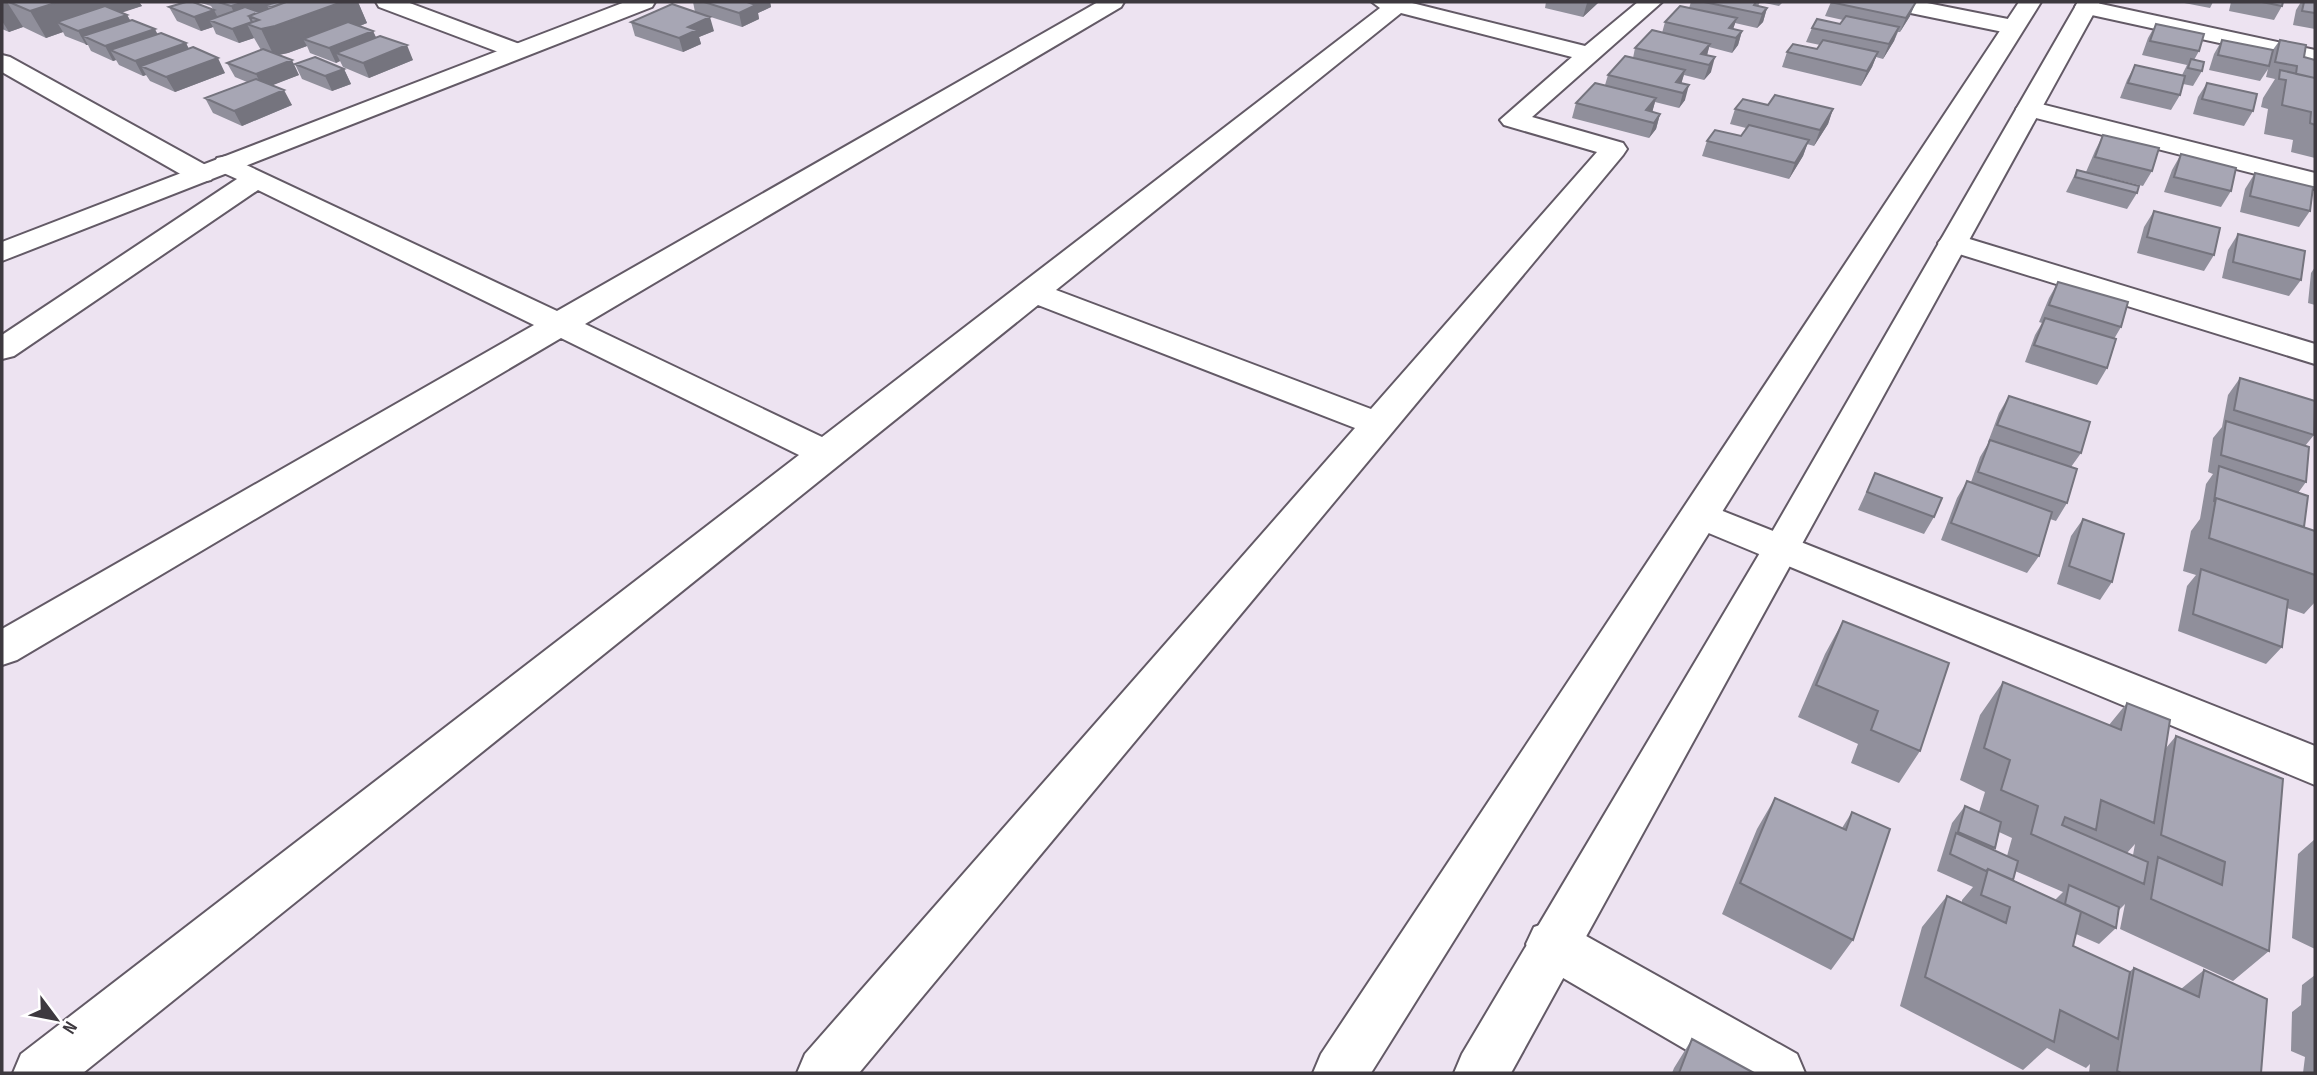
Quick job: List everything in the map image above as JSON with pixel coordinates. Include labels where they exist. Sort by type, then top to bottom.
[{"type":"street","points":[[387,2],[517,51]]},
{"type":"street","points":[[2,252],[644,2]]},
{"type":"street","points":[[2,649],[1113,2]]},
{"type":"street","points":[[824,1073],[1614,149],[1513,120],[1651,2]]},
{"type":"street","points":[[1340,1073],[2022,15],[1891,2]]},
{"type":"street","points":[[40,1073],[1032,292],[1390,4],[1589,54]]},
{"type":"street","points":[[1481,1073],[1552,944],[1782,549],[2088,4],[2315,57]]},
{"type":"street","points":[[2,62],[214,169],[256,178],[827,454]]},
{"type":"street","points":[[2029,108],[2315,181]]},
{"type":"street","points":[[2,349],[256,178]]},
{"type":"street","points":[[1953,243],[2315,354]]},
{"type":"street","points":[[1032,292],[1380,425]]},
{"type":"street","points":[[1700,514],[2315,766]]},
{"type":"street","points":[[1552,944],[1779,1073]]},
{"type":"building","points":[[9,2],[58,2],[30,11]]},
{"type":"building","points":[[186,2],[214,10],[194,17],[169,7]]},
{"type":"building","points":[[218,2],[245,2],[231,6]]},
{"type":"building","points":[[286,2],[272,7],[267,5]]},
{"type":"building","points":[[286,2],[342,2],[275,26],[261,29],[247,24],[259,20],[249,16]]},
{"type":"building","points":[[704,2],[747,2],[756,5],[739,13]]},
{"type":"building","points":[[1704,2],[1756,2],[1754,5],[1767,8],[1762,14]]},
{"type":"building","points":[[1830,2],[1916,2],[1906,18]]},
{"type":"building","points":[[2262,2],[2283,2],[2282,6]]},
{"type":"building","points":[[2304,2],[2315,2],[2315,13],[2302,11]]},
{"type":"building","points":[[672,4],[710,17],[688,27],[697,30],[679,38],[631,22]]},
{"type":"building","points":[[105,6],[127,15],[78,31],[57,22]]},
{"type":"building","points":[[1680,6],[1737,18],[1729,28],[1742,31],[1736,38],[1665,22]]},
{"type":"building","points":[[245,7],[259,12],[249,16],[252,22],[232,29],[209,20]]},
{"type":"building","points":[[1846,16],[1899,27],[1889,44],[1812,28],[1817,19],[1840,24]]},
{"type":"building","points":[[132,20],[155,29],[105,46],[83,36]]},
{"type":"building","points":[[348,22],[373,31],[329,48],[303,39]]},
{"type":"building","points":[[2156,24],[2204,34],[2199,51],[2150,41]]},
{"type":"building","points":[[1652,30],[1710,44],[1701,54],[1715,57],[1709,65],[1635,48]]},
{"type":"building","points":[[161,33],[186,43],[135,61],[110,50]]},
{"type":"building","points":[[380,36],[407,45],[363,63],[336,53]]},
{"type":"building","points":[[1823,40],[1878,52],[1867,71],[1787,52],[1793,44],[1817,49]]},
{"type":"building","points":[[2222,40],[2273,50],[2269,66],[2218,55]]},
{"type":"building","points":[[2280,40],[2306,45],[2304,57],[2315,60],[2315,78],[2296,74],[2297,66],[2275,62]]},
{"type":"building","points":[[193,47],[218,58],[166,77],[141,66]]},
{"type":"building","points":[[263,49],[292,60],[256,74],[227,63]]},
{"type":"building","points":[[1625,56],[1685,70],[1676,82],[1689,85],[1683,93],[1608,75]]},
{"type":"building","points":[[315,57],[344,69],[325,76],[295,64]]},
{"type":"building","points":[[2191,59],[2204,62],[2202,71],[2188,68]]},
{"type":"building","points":[[2135,65],[2185,76],[2180,95],[2128,83]]},
{"type":"building","points":[[2280,70],[2315,78],[2315,125],[2310,123],[2311,112],[2282,105],[2286,80],[2279,79]]},
{"type":"building","points":[[256,79],[284,90],[234,111],[205,98]]},
{"type":"building","points":[[1595,83],[1656,98],[1646,110],[1660,114],[1654,123],[1576,103]]},
{"type":"building","points":[[2207,83],[2257,94],[2253,111],[2202,99]]},
{"type":"building","points":[[1775,95],[1833,109],[1820,130],[1735,109],[1743,99],[1768,105]]},
{"type":"building","points":[[1749,125],[1809,140],[1795,163],[1707,141],[1715,130],[1741,136]]},
{"type":"building","points":[[2103,135],[2159,148],[2152,171],[2095,157]]},
{"type":"building","points":[[2181,154],[2236,168],[2231,191],[2174,177]]},
{"type":"building","points":[[2077,170],[2139,186],[2137,193],[2075,177]]},
{"type":"building","points":[[2255,173],[2313,187],[2310,211],[2250,196]]},
{"type":"building","points":[[2154,211],[2220,228],[2214,255],[2147,237]]},
{"type":"building","points":[[2238,234],[2305,251],[2301,280],[2233,262]]},
{"type":"building","points":[[2058,282],[2128,302],[2121,327],[2049,305]]},
{"type":"building","points":[[2045,318],[2116,339],[2107,368],[2034,345]]},
{"type":"building","points":[[2240,378],[2315,401],[2314,435],[2234,410]]},
{"type":"building","points":[[2009,396],[2090,422],[2081,453],[1997,425]]},
{"type":"building","points":[[2226,421],[2309,447],[2306,482],[2221,455]]},
{"type":"building","points":[[1990,440],[2077,469],[2067,503],[1978,472]]},
{"type":"building","points":[[2219,466],[2308,496],[2304,527],[2216,498],[2214,502]]},
{"type":"building","points":[[1875,473],[1942,498],[1934,517],[1867,492]]},
{"type":"building","points":[[1967,481],[2052,512],[2039,556],[1951,523]]},
{"type":"building","points":[[2216,498],[2315,531],[2315,575],[2209,538]]},
{"type":"building","points":[[2083,519],[2124,534],[2112,582],[2069,566]]},
{"type":"building","points":[[2201,569],[2288,600],[2282,647],[2193,614]]},
{"type":"building","points":[[1843,621],[1949,663],[1920,751],[1871,730],[1878,711],[1816,685]]},
{"type":"building","points":[[2003,682],[2121,730],[2127,703],[2170,720],[2154,823],[2101,800],[2096,830],[2065,817],[2062,825],[2148,862],[2144,884],[2031,834],[2038,806],[2001,790],[2010,760],[1984,748]]},
{"type":"building","points":[[2176,736],[2283,779],[2269,951],[2151,899],[2158,857],[2222,885],[2225,862],[2161,835]]},
{"type":"building","points":[[1775,798],[1846,830],[1852,812],[1890,829],[1853,940],[1740,883]]},
{"type":"building","points":[[1965,806],[2001,822],[1995,848],[1958,832]]},
{"type":"building","points":[[1956,833],[2018,861],[2013,880],[1950,854]]},
{"type":"building","points":[[1988,869],[2081,912],[2073,946],[2130,972],[2118,1039],[2060,1010],[2054,1042],[1925,977],[1947,896],[2006,923],[2010,907],[1981,895]]},
{"type":"building","points":[[2069,885],[2119,907],[2116,928],[2065,904]]},
{"type":"building","points":[[2134,968],[2199,997],[2204,970],[2267,999],[2261,1073],[2117,1071]]},
{"type":"building","points":[[1692,1039],[1754,1073],[1679,1073]]}]
